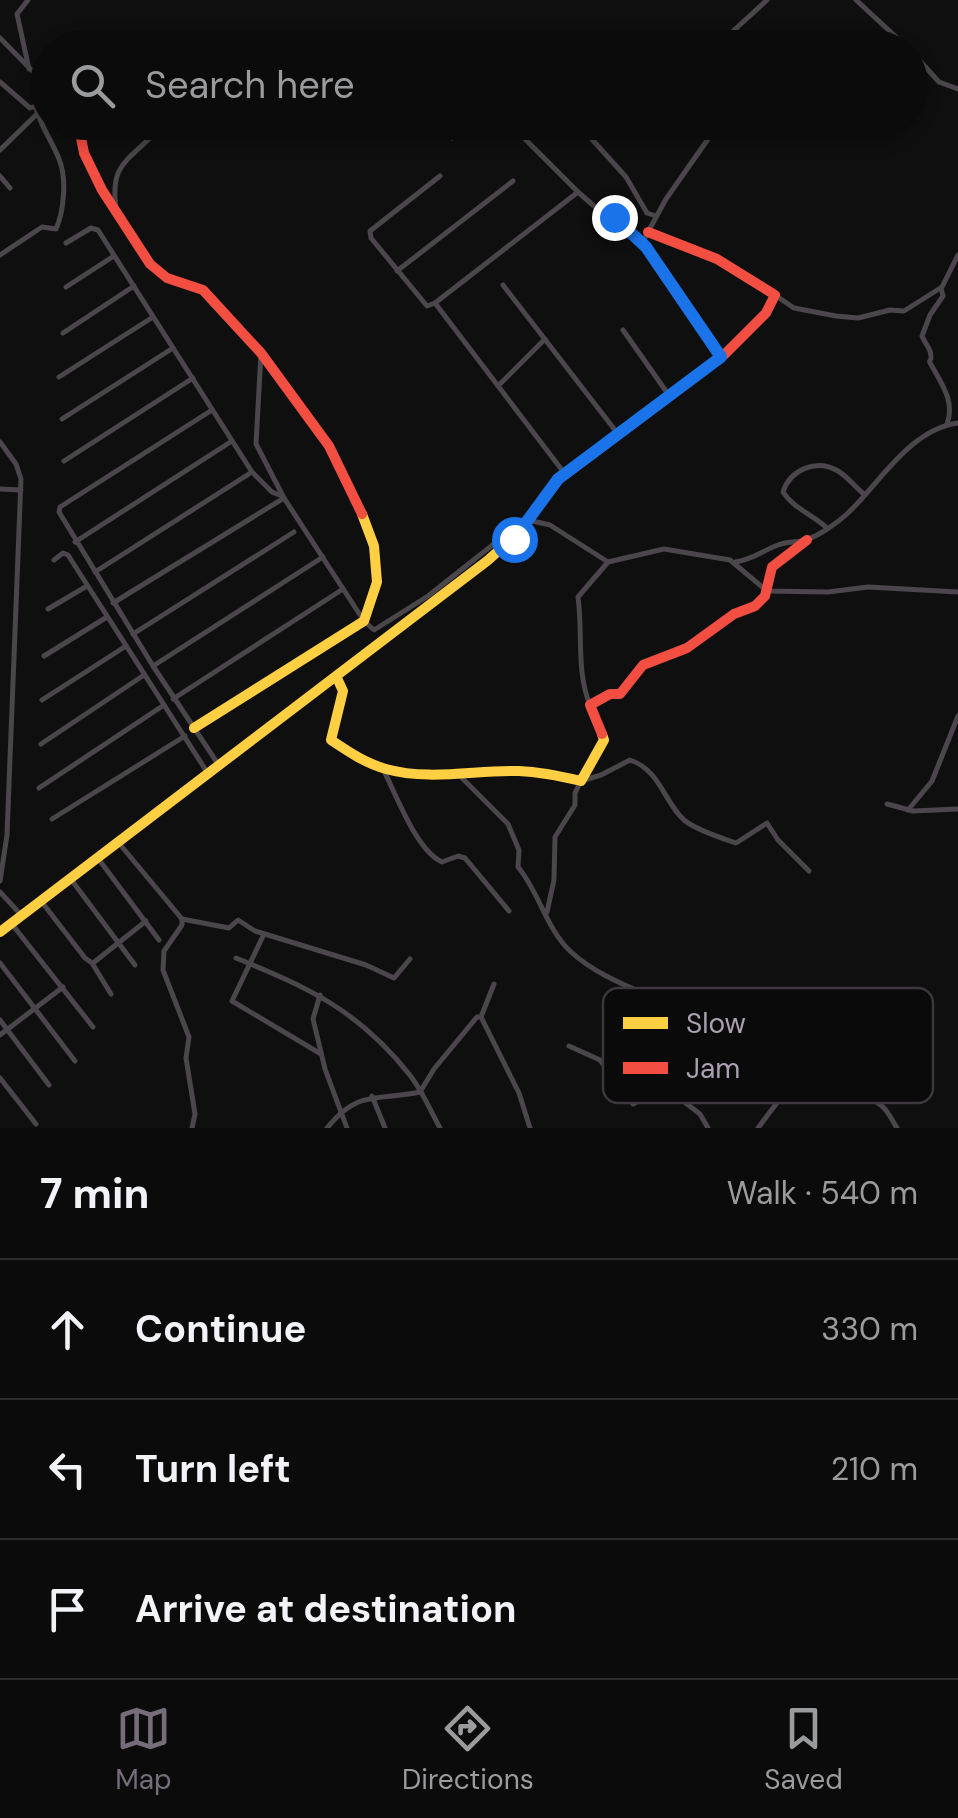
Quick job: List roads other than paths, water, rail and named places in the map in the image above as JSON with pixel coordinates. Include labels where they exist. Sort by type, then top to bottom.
[{"type":"street","points":[[28,0],[17,14],[30,69]]},
{"type":"street","points":[[734,30],[766,0]]},
{"type":"street","points":[[856,0],[888,30]]},
{"type":"street","points":[[0,38],[30,69]]},
{"type":"street","points":[[928,71],[938,82],[958,89]]},
{"type":"street","points":[[0,82],[30,108]]},
{"type":"street","points":[[0,150],[30,118]]},
{"type":"street","points":[[0,256],[42,227],[56,230],[63,183],[60,162],[50,140]]},
{"type":"street","points":[[52,819],[364,621],[377,582],[369,527],[329,446],[260,353],[203,290],[154,270],[116,214],[84,153],[81,140]]},
{"type":"street","points":[[116,214],[116,174],[148,140]]},
{"type":"street","points":[[526,140],[594,206],[645,237],[717,259],[794,308],[858,318],[910,309],[942,288],[958,256]]},
{"type":"street","points":[[593,140],[626,177],[648,213],[656,216]]},
{"type":"street","points":[[645,237],[708,140]]},
{"type":"street","points":[[0,176],[10,188]]},
{"type":"street","points":[[440,176],[370,231],[371,238],[421,303],[434,303],[578,192]]},
{"type":"street","points":[[397,271],[513,181]]},
{"type":"street","points":[[66,243],[93,227],[252,472],[272,492],[283,497]]},
{"type":"street","points":[[645,237],[721,357]]},
{"type":"street","points":[[66,287],[114,256]]},
{"type":"street","points":[[503,285],[618,434]]},
{"type":"street","points":[[62,333],[134,286]]},
{"type":"street","points":[[942,288],[944,296],[930,315],[922,336],[930,351],[931,366],[947,392],[947,424]]},
{"type":"street","points":[[0,932],[514,539],[565,474],[721,357],[766,314],[775,295]]},
{"type":"street","points":[[434,303],[565,474]]},
{"type":"street","points":[[58,378],[154,317]]},
{"type":"street","points":[[622,330],[668,394]]},
{"type":"street","points":[[498,386],[545,338]]},
{"type":"street","points":[[62,419],[173,348]]},
{"type":"street","points":[[260,353],[256,444],[283,497],[364,621],[378,630],[526,521],[550,526],[608,562]]},
{"type":"street","points":[[64,461],[193,378]]},
{"type":"street","points":[[207,772],[174,699],[63,523],[60,508],[212,410]]},
{"type":"street","points":[[590,704],[610,694],[620,694],[643,665],[686,648],[734,614],[756,606],[764,598],[767,574],[776,560],[845,516],[896,460],[947,424],[958,423]]},
{"type":"street","points":[[75,542],[232,441]]},
{"type":"street","points":[[0,442],[16,464],[20,490],[7,835],[0,881]]},
{"type":"street","points":[[826,528],[791,504],[782,492],[799,470],[827,466],[840,472],[864,494]]},
{"type":"street","points":[[94,572],[252,472]]},
{"type":"street","points":[[0,489],[20,490]]},
{"type":"street","points":[[113,603],[283,497]]},
{"type":"street","points":[[132,634],[294,532]]},
{"type":"street","points":[[546,915],[554,880],[555,837],[575,806],[575,794],[604,740],[582,682],[578,597],[608,562],[664,550],[735,562],[750,560],[780,544],[807,540]]},
{"type":"street","points":[[54,560],[66,554],[164,705],[218,764]]},
{"type":"street","points":[[153,666],[324,556]]},
{"type":"street","points":[[735,562],[765,590],[828,592],[868,587],[958,592]]},
{"type":"street","points":[[48,609],[87,586]]},
{"type":"street","points":[[174,699],[344,589]]},
{"type":"street","points":[[44,656],[108,617]]},
{"type":"street","points":[[42,700],[126,646]]},
{"type":"street","points":[[42,744],[144,674]]},
{"type":"street","points":[[337,678],[344,691],[331,740],[356,758],[383,769],[422,776],[537,770],[581,781],[636,761],[658,782],[683,819],[736,843],[766,824],[809,872]]},
{"type":"street","points":[[38,788],[164,705]]},
{"type":"street","points":[[908,810],[932,780],[958,716]]},
{"type":"street","points":[[383,769],[426,851],[442,862],[458,856],[465,858],[509,911]]},
{"type":"street","points":[[457,773],[508,824],[520,850],[518,867],[560,939],[575,956],[631,988]]},
{"type":"street","points":[[0,798],[8,798]]},
{"type":"street","points":[[887,804],[908,810],[958,809]]},
{"type":"street","points":[[118,842],[182,919],[229,928],[238,920],[264,934],[366,965],[394,978],[410,959]]},
{"type":"street","points":[[97,857],[160,940]]},
{"type":"street","points":[[70,878],[135,965]]},
{"type":"street","points":[[0,892],[63,988],[94,1027]]},
{"type":"street","points":[[41,900],[92,963],[111,994]]},
{"type":"street","points":[[182,919],[182,926],[164,951],[163,970],[189,1037],[186,1058],[195,1114],[192,1128]]},
{"type":"street","points":[[92,963],[146,921]]},
{"type":"street","points":[[264,934],[232,1001],[321,1054]]},
{"type":"street","points":[[236,958],[343,1009],[389,1050],[440,1128]]},
{"type":"street","points":[[0,963],[75,1060]]},
{"type":"street","points":[[420,1092],[443,1058],[481,1016],[494,984]]},
{"type":"street","points":[[0,1035],[63,988]]},
{"type":"street","points":[[320,995],[312,1019],[347,1128]]},
{"type":"street","points":[[481,1016],[520,1093],[530,1128]]},
{"type":"street","points":[[0,1020],[49,1085]]},
{"type":"street","points":[[569,1046],[603,1064]]},
{"type":"street","points":[[0,1078],[36,1124]]},
{"type":"street","points":[[327,1128],[341,1110],[372,1096],[420,1092]]},
{"type":"street","points":[[372,1096],[385,1128]]},
{"type":"street","points":[[685,1103],[700,1114],[708,1128]]},
{"type":"street","points":[[758,1128],[777,1103]]},
{"type":"street","points":[[877,1103],[897,1128]]}]
